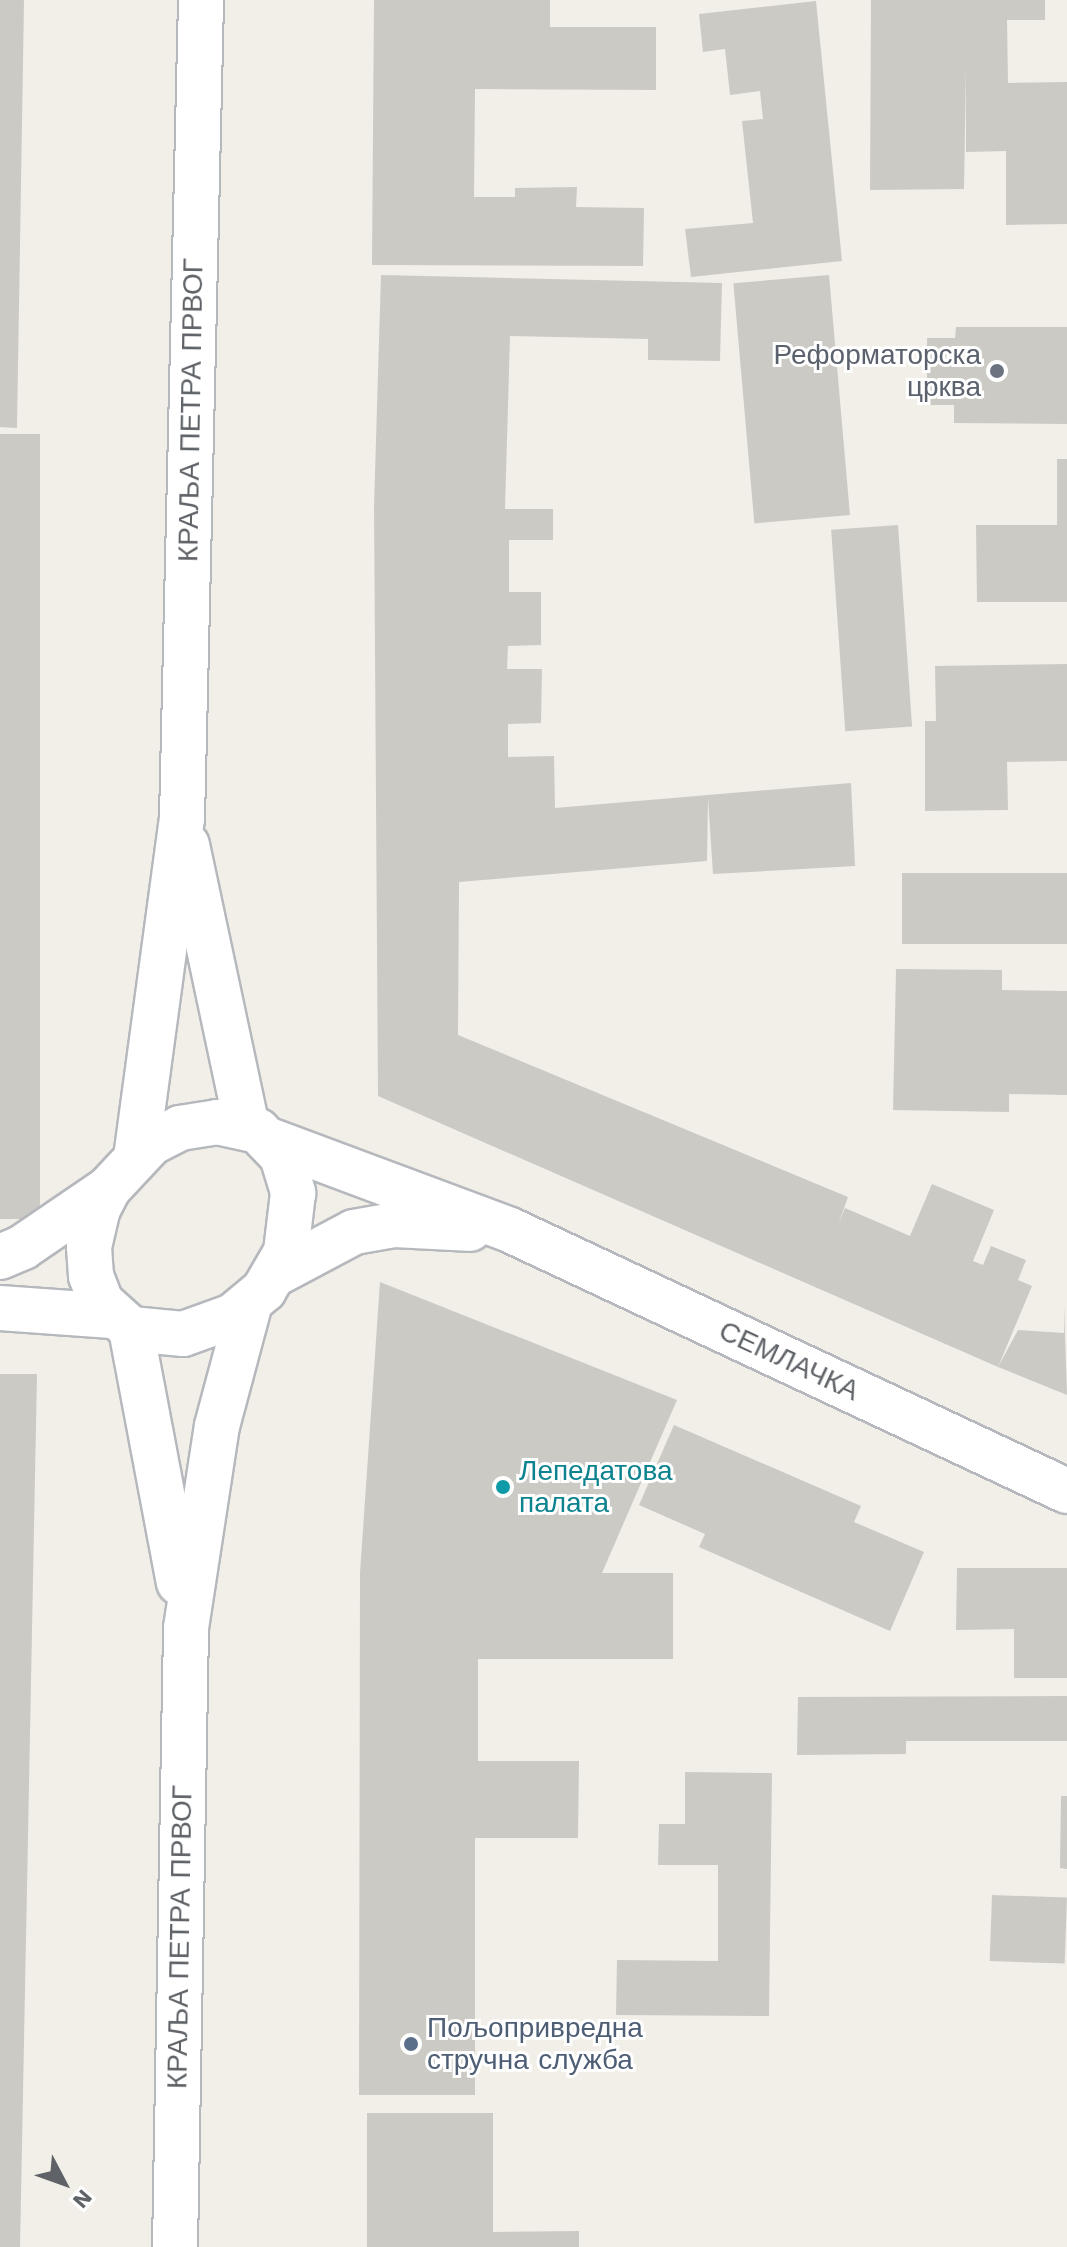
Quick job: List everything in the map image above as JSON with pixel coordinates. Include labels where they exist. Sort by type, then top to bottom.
[{"type":"street","name":"КРАЉА ПЕТРА ПРВОГ","points":[[122,1174],[182,819],[201,0]]},
{"type":"street","name":"КРАЉА ПЕТРА ПРВОГ","points":[[182,819],[260,1134]]},
{"type":"street","points":[[0,1257],[23,1247],[180,1128],[217,1122],[260,1134],[293,1193],[292,1228],[262,1288],[198,1331],[164,1335],[121,1323],[0,1308]]},
{"type":"street","name":"СЕМЛАЧКА","points":[[260,1134],[510,1230],[1067,1491]]},
{"type":"street","points":[[121,1323],[91,1276],[89,1247],[122,1174]]},
{"type":"street","name":"СЕМЛАЧКА","points":[[262,1288],[354,1232],[379,1228],[510,1230]]},
{"type":"street","name":"КРАЉА ПЕТРА ПРВОГ","points":[[175,2247],[186,1628],[217,1426],[262,1288]]},
{"type":"street","name":"КРАЉА ПЕТРА ПРВОГ","points":[[121,1323],[170,1511],[186,1628]]},
{"type":"building","points":[[0,0],[24,0],[17,428],[0,427]]},
{"type":"building","points":[[374,0],[550,0],[550,27],[656,27],[656,90],[475,89],[474,197],[515,197],[515,188],[577,187],[576,207],[644,208],[643,266],[372,265]]},
{"type":"building","points":[[871,0],[1045,0],[1045,20],[1007,20],[1008,83],[1067,82],[1067,224],[1006,225],[1006,151],[966,152],[966,67],[964,189],[870,190]]},
{"type":"building","points":[[816,1],[842,261],[691,277],[685,229],[753,223],[742,121],[763,119],[760,91],[730,95],[725,49],[703,52],[699,14]]},
{"type":"building","points":[[381,275],[722,283],[720,361],[648,360],[648,339],[510,336],[505,509],[553,509],[553,540],[509,540],[509,592],[541,592],[541,645],[508,646],[507,669],[542,669],[541,723],[508,724],[508,757],[554,756],[555,808],[851,783],[855,866],[713,874],[708,798],[707,861],[459,882],[458,1035],[848,1197],[838,1225],[845,1208],[910,1236],[932,1184],[994,1210],[973,1261],[983,1265],[991,1246],[1026,1260],[1018,1280],[1032,1286],[998,1367],[378,1096],[374,506]]},
{"type":"building","points":[[829,275],[850,515],[754,523],[733,283]]},
{"type":"building","name":"Реформаторска црква","points":[[956,327],[1067,327],[1067,424],[954,423],[954,405],[927,405],[927,338],[955,338]]},
{"type":"building","points":[[0,434],[40,434],[40,1219],[0,1219]]},
{"type":"building","points":[[1057,459],[1067,459],[1067,602],[977,602],[976,525],[1057,525]]},
{"type":"building","points":[[898,525],[912,727],[845,731],[831,530]]},
{"type":"building","points":[[1067,664],[1067,761],[1007,762],[1008,810],[925,811],[925,721],[936,721],[935,666]]},
{"type":"building","points":[[902,873],[1067,873],[1067,944],[902,944]]},
{"type":"building","points":[[896,969],[1002,970],[1002,990],[1067,991],[1067,1095],[1009,1094],[1009,1112],[893,1110]]},
{"type":"building","points":[[380,1282],[677,1400],[602,1573],[673,1573],[673,1659],[478,1659],[478,1761],[579,1761],[578,1838],[475,1838],[475,2095],[359,2095],[360,1573]]},
{"type":"building","points":[[1064,1305],[1067,1395],[998,1367],[1018,1330],[1064,1333]]},
{"type":"building","points":[[0,1374],[37,1374],[20,2247],[0,2247]]},
{"type":"building","points":[[674,1425],[861,1506],[854,1522],[924,1552],[890,1631],[699,1547],[705,1534],[639,1505]]},
{"type":"building","points":[[957,1568],[1067,1568],[1067,1678],[1014,1678],[1014,1629],[956,1630]]},
{"type":"building","points":[[1067,1696],[1067,1741],[906,1741],[906,1754],[797,1755],[798,1697]]},
{"type":"building","points":[[685,1772],[772,1773],[769,2016],[616,2015],[617,1960],[718,1961],[718,1865],[658,1865],[659,1824],[685,1824]]},
{"type":"building","points":[[1061,1796],[1067,1796],[1067,1869],[1060,1868]]},
{"type":"building","points":[[992,1895],[1067,1898],[1065,1964],[990,1961]]},
{"type":"building","points":[[367,2113],[493,2113],[493,2232],[579,2231],[579,2247],[367,2247]]},
{"type":"place","name":"Реформаторска црква","points":[[997,371]]},
{"type":"place","name":"Лепедатова палата","points":[[503,1487]]},
{"type":"place","name":"Пољопривредна стручна служба","points":[[411,2044]]}]
